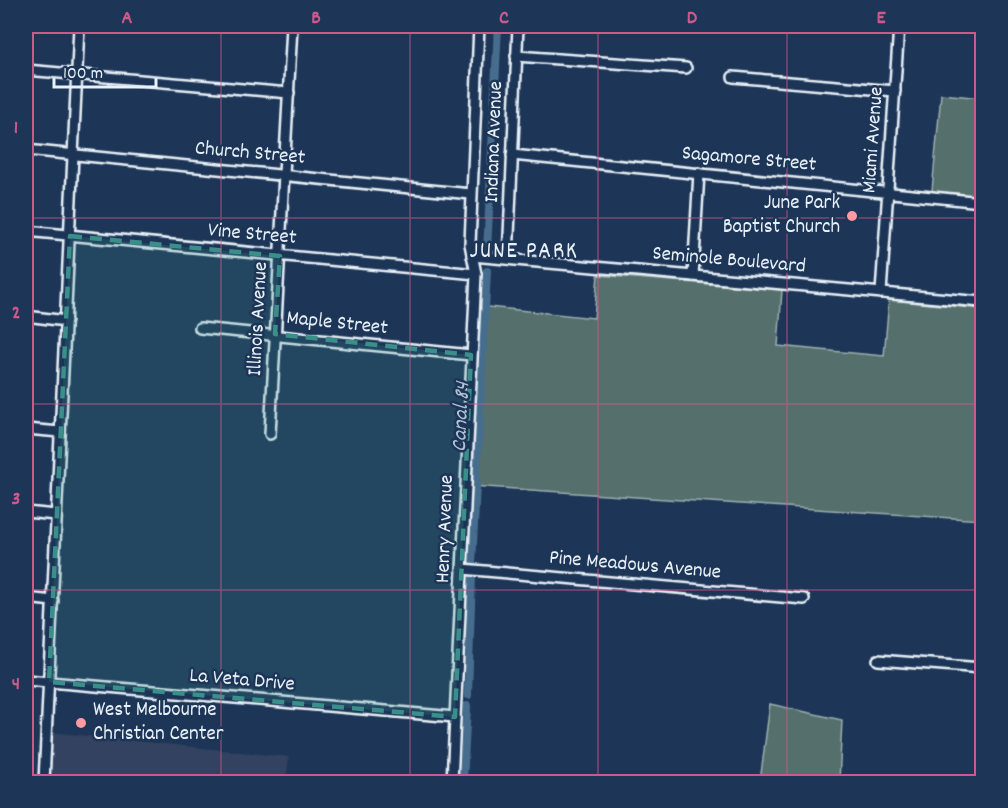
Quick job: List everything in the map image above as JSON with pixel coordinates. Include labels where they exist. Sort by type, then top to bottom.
[{"type":"street","points":[[44,783],[80,26]]},
{"type":"street","name":"Illinois Avenue","points":[[270,434],[292,26]]},
{"type":"street","name":"Henry Avenue","points":[[452,783],[476,274],[470,243],[479,26]]},
{"type":"street","name":"Indiana Avenue","points":[[508,259],[518,26]]},
{"type":"street","name":"Miami Avenue","points":[[881,293],[899,26]]},
{"type":"street","points":[[516,56],[687,68]]},
{"type":"street","points":[[26,70],[289,93]]},
{"type":"street","points":[[733,77],[895,91]]},
{"type":"street","name":"Church Street","points":[[26,150],[471,194]]},
{"type":"street","name":"Sagamore Street","points":[[512,155],[982,202]]},
{"type":"street","points":[[693,276],[699,173]]},
{"type":"street","name":"Vine Street","points":[[26,231],[476,274]]},
{"type":"street","name":"Seminole Boulevard","points":[[472,256],[982,302]]},
{"type":"street","points":[[26,316],[66,321]]},
{"type":"street","name":"Maple Street","points":[[200,328],[471,355]]},
{"type":"street","points":[[26,429],[60,432]]},
{"type":"street","points":[[26,512],[56,515]]},
{"type":"street","name":"Pine Meadows Avenue","points":[[462,569],[804,599]]},
{"type":"street","points":[[26,598],[53,601]]},
{"type":"street","points":[[878,660],[982,668]]},
{"type":"street","name":"La Veta Drive","points":[[26,680],[455,717]]},
{"type":"highlighted area","points":[[70,236],[280,256],[275,334],[471,355],[455,717],[49,682]]},
{"type":"shaded area","points":[[50,732],[289,757],[286,782],[48,782]]},
{"type":"green space","points":[[941,94],[982,98],[982,196],[932,191]]},
{"type":"green space","points":[[598,275],[782,290],[778,346],[884,356],[889,300],[982,309],[982,520],[470,486],[479,306],[594,318]]},
{"type":"green space","points":[[770,704],[842,720],[839,782],[769,782],[761,774]]},
{"type":"waterway","name":"Canal 84","points":[[487,251],[498,26]]},
{"type":"waterway","name":"Canal 84","points":[[472,564],[487,271]]},
{"type":"waterway","name":"Canal 84","points":[[468,695],[472,575]]},
{"type":"waterway","name":"Canal 84","points":[[463,782],[467,706]]},
{"type":"place","name":"June Park Baptist Church","points":[[852,216]]},
{"type":"place","name":"West Melbourne Christian Center","points":[[81,723]]},
{"type":"district","name":"JUNE PARK","points":[[524,252]]}]
